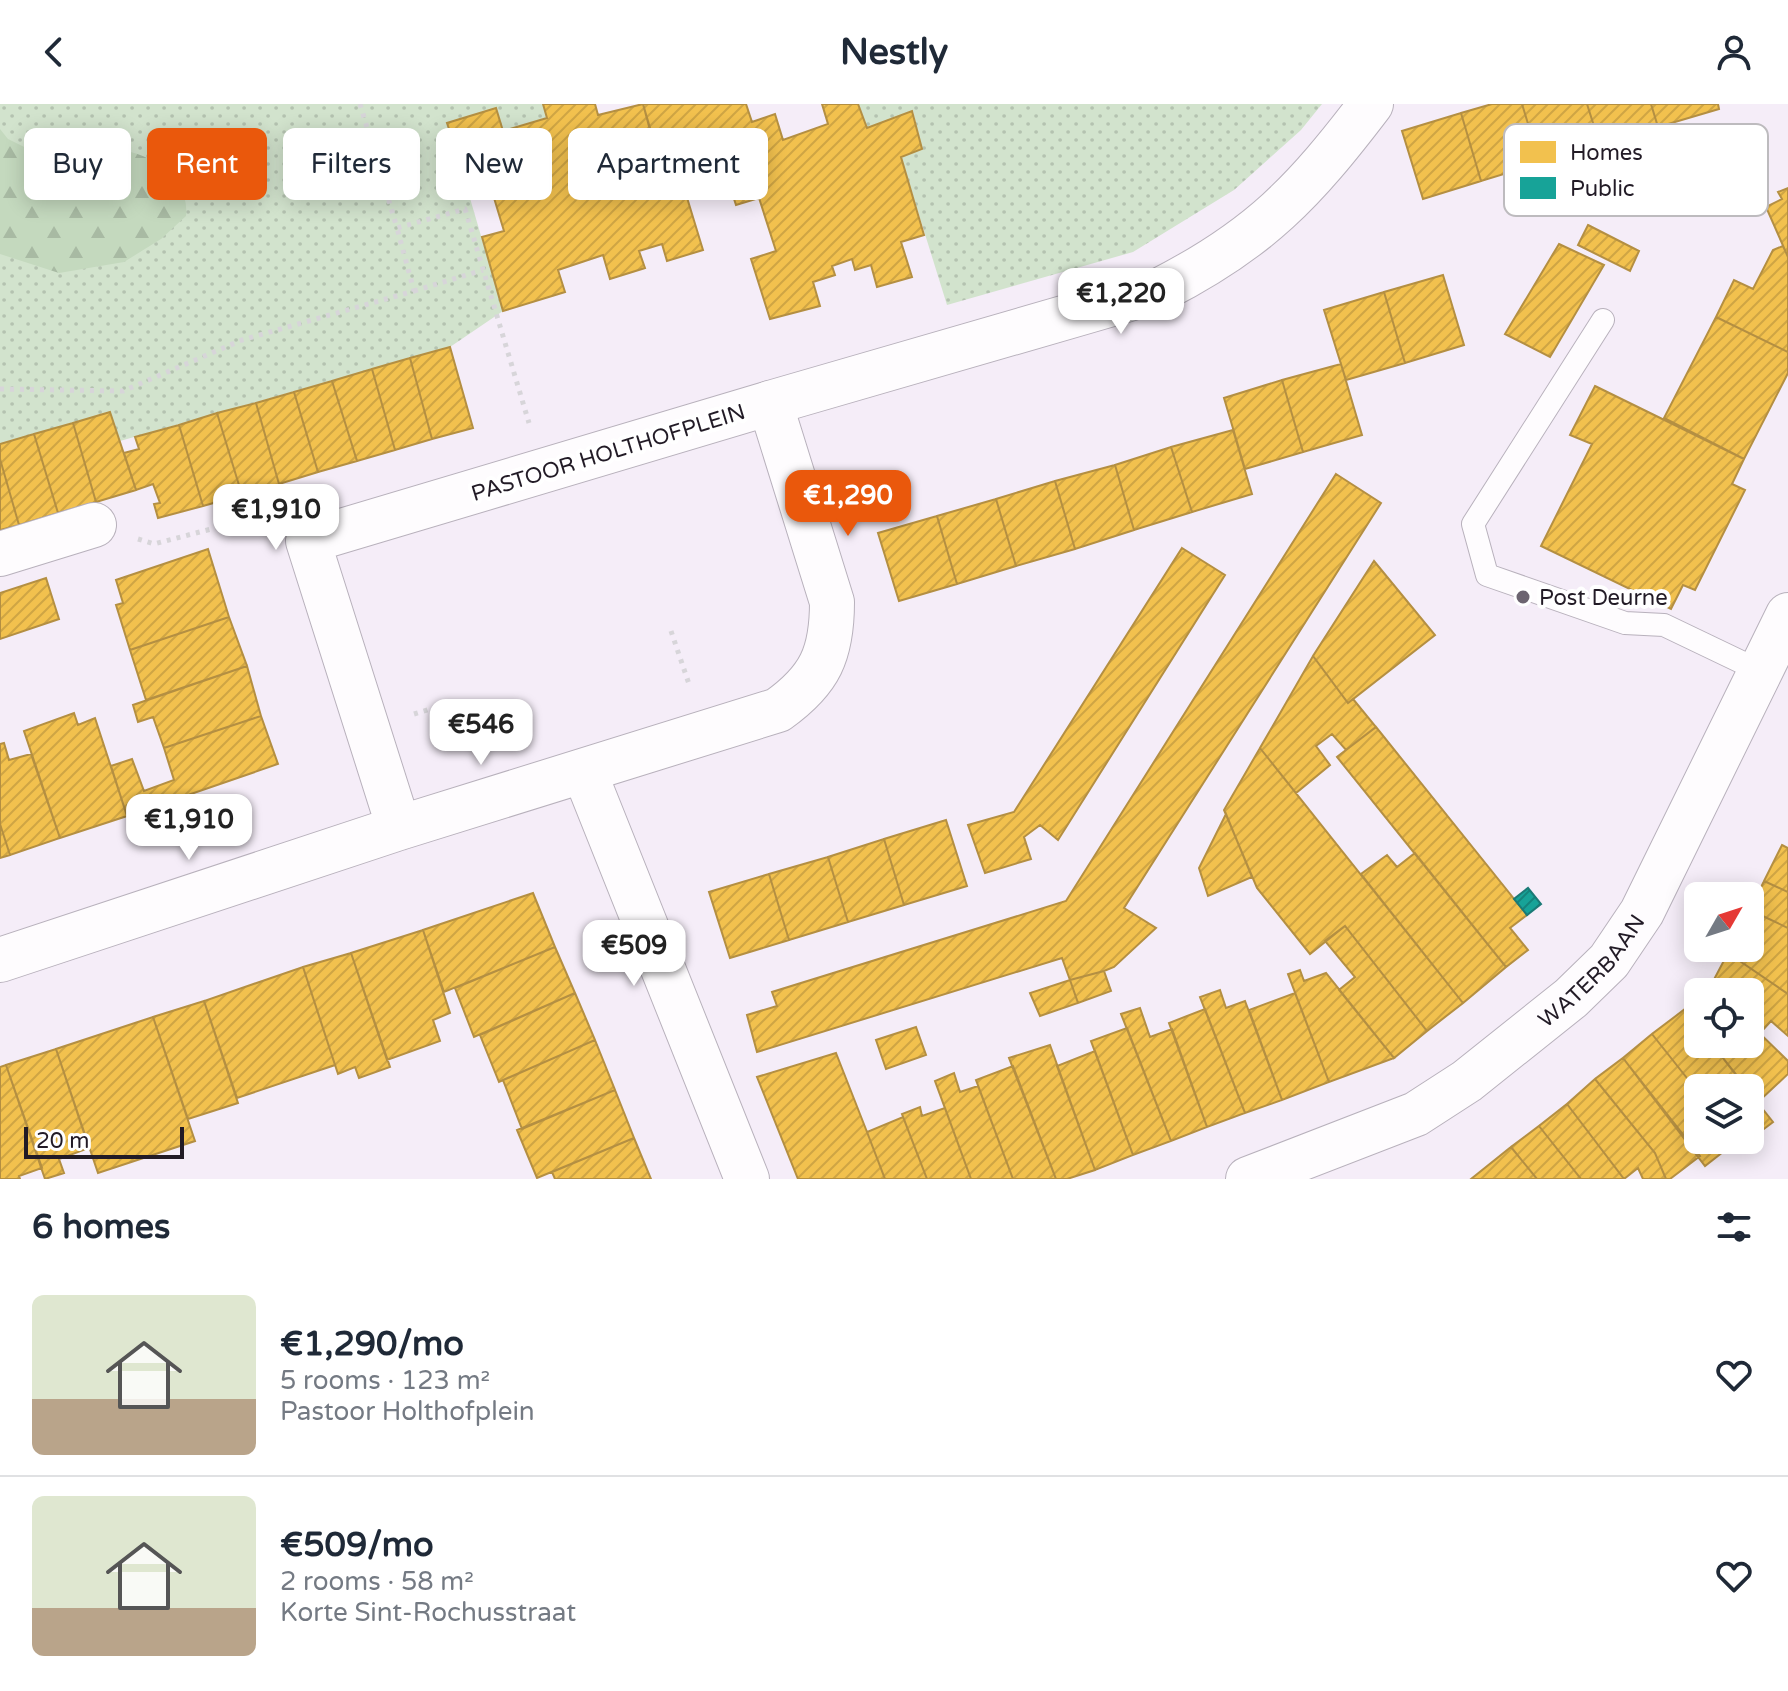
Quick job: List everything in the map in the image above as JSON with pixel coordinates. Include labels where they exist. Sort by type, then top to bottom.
[{"type":"street","points":[[770,403],[1160,290],[1207,266],[1249,238],[1289,202],[1330,158],[1371,104]]},
{"type":"street","name":"PASTOOR HOLTHOFPLEIN","points":[[0,960],[399,828],[778,710],[806,691],[821,665],[832,636],[832,602],[770,403],[308,541]]},
{"type":"street","points":[[0,554],[94,525]]},
{"type":"street","points":[[308,541],[399,828]]},
{"type":"street","name":"WATERBAAN","points":[[1248,1179],[1416,1114],[1467,1081],[1571,998],[1609,961],[1642,912],[1788,615]]},
{"type":"street","points":[[584,771],[747,1179]]},
{"type":"lane","points":[[1603,320],[1473,524],[1487,575],[1625,623],[1664,625],[1760,671]]},
{"type":"path","points":[[360,104],[414,291]]},
{"type":"path","points":[[397,228],[465,209],[543,471]]},
{"type":"path","points":[[0,389],[123,391],[242,340],[483,270]]},
{"type":"path","points":[[94,525],[154,544],[253,518],[308,541]]},
{"type":"green space","points":[[0,104],[543,104],[547,118],[513,128],[502,128],[496,108],[448,123],[449,128],[436,128],[436,200],[471,200],[503,311],[450,347],[120,441],[109,412],[0,444]]},
{"type":"green space","points":[[858,104],[1322,104],[1301,130],[1234,190],[1133,252],[947,305],[901,157],[922,149],[913,111],[867,128]]},
{"type":"green space","points":[[0,129],[8,139],[24,147],[24,200],[131,200],[131,152],[147,158],[147,200],[185,201],[186,216],[161,239],[124,262],[59,273],[0,254]]},
{"type":"building: Homes","points":[[543,104],[595,104],[598,115],[643,104],[649,128],[568,128],[568,200],[688,200],[703,250],[667,261],[662,244],[639,251],[645,268],[610,279],[603,255],[558,270],[565,292],[503,311],[482,237],[504,231],[495,200],[552,200],[552,128],[513,128],[547,118]]},
{"type":"building: Homes","points":[[643,104],[746,104],[752,122],[775,114],[783,140],[828,124],[822,104],[858,104],[867,128],[912,111],[922,149],[901,157],[924,235],[901,242],[912,277],[877,287],[871,265],[855,270],[852,259],[832,266],[835,275],[813,282],[820,306],[770,319],[751,259],[776,251],[760,200],[768,200],[768,128],[650,128]]},
{"type":"building: Homes","points":[[1492,104],[1522,104],[1528,124],[1504,124],[1504,174],[1481,181],[1461,113]]},
{"type":"building: Homes","points":[[1522,104],[1587,104],[1593,124],[1528,124]]},
{"type":"building: Homes","points":[[1587,104],[1651,104],[1657,124],[1593,124]]},
{"type":"building: Homes","points":[[1651,104],[1718,104],[1719,109],[1668,124],[1657,124]]},
{"type":"building: Homes","points":[[496,108],[502,128],[449,128],[447,123]]},
{"type":"building: Homes","points":[[1461,113],[1481,181],[1423,199],[1402,131]]},
{"type":"building: Homes","points":[[1788,188],[1788,257],[1768,212],[1768,206],[1782,199],[1778,192]]},
{"type":"building: Homes","points":[[734,200],[752,200],[736,205]]},
{"type":"building: Homes","points":[[1588,225],[1639,251],[1630,271],[1578,245]]},
{"type":"building: Homes","points":[[1559,244],[1604,265],[1550,357],[1505,334]]},
{"type":"building: Homes","points":[[1783,246],[1788,257],[1788,352],[1716,317],[1734,280],[1753,289],[1773,250]]},
{"type":"building: Homes","points":[[1443,275],[1464,345],[1405,363],[1384,292]]},
{"type":"building: Homes","points":[[1384,292],[1405,363],[1346,380],[1324,310]]},
{"type":"building: Homes","points":[[1716,317],[1788,352],[1788,373],[1744,459],[1664,418]]},
{"type":"building: Homes","points":[[450,347],[473,428],[432,439],[410,358]]},
{"type":"building: Homes","points":[[410,358],[432,439],[395,450],[372,369]]},
{"type":"building: Homes","points":[[1341,364],[1362,435],[1303,452],[1282,380]]},
{"type":"building: Homes","points":[[372,369],[395,450],[357,461],[332,381]]},
{"type":"building: Homes","points":[[1282,380],[1303,452],[1245,469],[1224,398]]},
{"type":"building: Homes","points":[[332,381],[357,461],[318,472],[294,392]]},
{"type":"building: Homes","points":[[1595,386],[1744,459],[1732,484],[1745,490],[1695,590],[1683,585],[1671,609],[1541,546],[1592,444],[1570,435]]},
{"type":"building: Homes","points":[[294,392],[318,472],[279,484],[256,403]]},
{"type":"building: Homes","points":[[256,403],[279,484],[242,495],[217,413]]},
{"type":"building: Homes","points":[[110,412],[136,490],[96,502],[73,423]]},
{"type":"building: Homes","points":[[217,413],[242,495],[203,506],[179,425]]},
{"type":"building: Homes","points":[[73,423],[96,502],[58,513],[34,434]]},
{"type":"building: Homes","points":[[179,425],[203,506],[158,518],[154,504],[160,503],[153,484],[136,490],[124,453],[139,449],[135,437]]},
{"type":"building: Homes","points":[[1233,430],[1252,494],[1192,512],[1171,447]]},
{"type":"building: Homes","points":[[34,434],[58,513],[19,525],[0,459],[0,444]]},
{"type":"building: Homes","points":[[1171,447],[1192,512],[1134,530],[1115,465]]},
{"type":"building: Homes","points":[[0,459],[19,525],[0,530]]},
{"type":"building: Homes","points":[[1115,465],[1134,530],[1075,549],[1055,481]]},
{"type":"building: Homes","points":[[1336,474],[1381,503],[1124,908],[1156,928],[1114,967],[1104,971],[1070,980],[1062,958],[757,1052],[747,1015],[777,1006],[772,992],[1066,901]]},
{"type":"building: Homes","points":[[1055,481],[1075,549],[1016,566],[996,499]]},
{"type":"building: Homes","points":[[996,499],[1016,566],[957,584],[937,516]]},
{"type":"building: Homes","points":[[937,516],[957,584],[899,601],[878,533]]},
{"type":"building: Homes","points":[[1182,548],[1225,575],[1058,840],[1040,825],[1024,837],[1031,859],[985,873],[968,825],[1014,812]]},
{"type":"building: Homes","points":[[208,549],[229,617],[130,650],[116,605],[123,603],[116,580]]},
{"type":"building: Homes","points":[[1374,561],[1435,635],[1348,703],[1313,656]]},
{"type":"building: Homes","points":[[46,578],[59,619],[0,639],[0,593]]},
{"type":"building: Homes","points":[[229,617],[247,666],[146,700],[130,650]]},
{"type":"building: Homes","points":[[1313,656],[1348,703],[1353,699],[1376,727],[1346,750],[1332,734],[1316,746],[1330,765],[1296,793],[1260,748]]},
{"type":"building: Homes","points":[[247,666],[261,716],[164,748],[153,717],[138,722],[133,705]]},
{"type":"building: Homes","points":[[74,713],[78,725],[95,718],[127,816],[60,838],[24,731]]},
{"type":"building: Homes","points":[[261,716],[278,764],[127,816],[111,766],[132,759],[144,791],[174,780],[164,748]]},
{"type":"building: Homes","points":[[1376,727],[1527,915],[1510,928],[1528,950],[1506,967],[1337,757]]},
{"type":"building: Homes","points":[[4,743],[9,760],[31,754],[60,838],[10,855],[0,824],[0,744]]},
{"type":"building: Homes","points":[[1260,748],[1463,1003],[1427,1031],[1345,926],[1310,954],[1257,888],[1224,810]]},
{"type":"building: Homes","points":[[1226,814],[1252,877],[1208,896],[1199,868]]},
{"type":"building: Homes","points":[[946,820],[967,886],[904,905],[884,839]]},
{"type":"building: Homes","points":[[0,824],[10,855],[0,858]]},
{"type":"building: Homes","points":[[884,839],[904,905],[848,922],[828,857]]},
{"type":"building: Homes","points":[[1782,845],[1788,848],[1788,892],[1764,881]]},
{"type":"building: Homes","points":[[1415,853],[1506,967],[1463,1003],[1361,874],[1387,855],[1397,867]]},
{"type":"building: Homes","points":[[828,857],[848,922],[789,940],[769,874]]},
{"type":"building: Homes","points":[[769,874],[789,940],[730,958],[709,892]]},
{"type":"building: Homes","points":[[1764,882],[1788,892],[1788,928],[1764,917]]},
{"type":"building: Homes","points":[[533,893],[555,947],[444,992],[423,930]]},
{"type":"building: Homes","points":[[1764,917],[1788,928],[1788,994],[1741,962],[1764,962]]},
{"type":"building: Homes","points":[[1345,926],[1427,1031],[1394,1058],[1339,990],[1355,977],[1325,941]]},
{"type":"building: Homes","points":[[423,930],[450,1013],[433,1020],[440,1041],[387,1060],[351,953]]},
{"type":"building: Homes","points":[[555,947],[575,993],[474,1037],[455,988]]},
{"type":"building: Homes","points":[[351,953],[390,1067],[359,1078],[355,1067],[338,1074],[303,967]]},
{"type":"building: Homes","points":[[1723,962],[1741,962],[1788,994],[1788,1036],[1771,1021],[1764,1029],[1764,978],[1715,978]]},
{"type":"building: Homes","points":[[303,967],[335,1065],[237,1098],[204,1001]]},
{"type":"building: Homes","points":[[1300,970],[1304,981],[1326,973],[1394,1058],[1329,1082],[1288,974]]},
{"type":"building: Homes","points":[[1104,971],[1111,991],[1078,1003],[1070,980]]},
{"type":"building: Homes","points":[[1070,980],[1078,1003],[1040,1016],[1030,993]]},
{"type":"building: Homes","points":[[1220,990],[1226,1008],[1245,1001],[1282,1100],[1245,1113],[1200,997]]},
{"type":"building: Homes","points":[[575,993],[595,1040],[499,1082],[480,1035]]},
{"type":"building: Homes","points":[[1295,993],[1329,1082],[1282,1100],[1249,1010]]},
{"type":"building: Homes","points":[[204,1001],[238,1103],[188,1119],[153,1017]]},
{"type":"building: Homes","points":[[1140,1008],[1150,1037],[1172,1029],[1207,1127],[1171,1141],[1121,1014]]},
{"type":"building: Homes","points":[[1205,1009],[1245,1113],[1207,1127],[1169,1023]]},
{"type":"building: Homes","points":[[1684,1010],[1684,1058],[1723,1058],[1735,1074],[1684,1074],[1652,1034]]},
{"type":"building: Homes","points":[[153,1017],[195,1141],[98,1173],[56,1049]]},
{"type":"building: Homes","points":[[916,1027],[926,1055],[886,1069],[876,1040]]},
{"type":"building: Homes","points":[[1127,1028],[1171,1141],[1133,1155],[1091,1041]]},
{"type":"building: Homes","points":[[1652,1034],[1684,1074],[1684,1138],[1623,1058]]},
{"type":"building: Homes","points":[[1764,1038],[1788,1061],[1788,1074],[1764,1096],[1764,1074],[1736,1074],[1723,1058],[1764,1058]]},
{"type":"building: Homes","points":[[595,1040],[615,1090],[522,1129],[503,1080]]},
{"type":"building: Homes","points":[[1050,1045],[1095,1170],[1067,1179],[1056,1179],[1009,1058]]},
{"type":"building: Homes","points":[[56,1049],[89,1148],[59,1159],[64,1173],[45,1179],[6,1065]]},
{"type":"building: Homes","points":[[1095,1051],[1133,1155],[1095,1170],[1057,1066]]},
{"type":"building: Homes","points":[[836,1053],[885,1179],[798,1179],[757,1077]]},
{"type":"building: Homes","points":[[1623,1058],[1684,1136],[1684,1154],[1700,1156],[1666,1179],[1655,1153],[1595,1079]]},
{"type":"building: Homes","points":[[6,1065],[42,1168],[19,1176],[20,1179],[0,1179],[0,1067]]},
{"type":"building: Homes","points":[[1013,1066],[1056,1179],[1013,1179],[976,1080]]},
{"type":"building: Homes","points":[[954,1073],[960,1092],[978,1086],[1013,1179],[971,1179],[935,1081]]},
{"type":"building: Homes","points":[[1595,1079],[1655,1153],[1666,1179],[1643,1179],[1638,1168],[1624,1179],[1567,1104]]},
{"type":"building: Homes","points":[[615,1090],[634,1138],[537,1178],[517,1130]]},
{"type":"building: Homes","points":[[1567,1104],[1624,1179],[1581,1179],[1539,1126]]},
{"type":"building: Homes","points":[[920,1107],[922,1116],[945,1108],[971,1179],[927,1179],[902,1114]]},
{"type":"building: Homes","points":[[1764,1111],[1773,1122],[1764,1129]]},
{"type":"building: Homes","points":[[903,1117],[927,1179],[885,1179],[867,1132]]},
{"type":"building: Homes","points":[[1539,1126],[1581,1179],[1537,1179],[1511,1147]]},
{"type":"building: Homes","points":[[634,1138],[651,1179],[555,1179],[552,1172]]},
{"type":"building: Homes","points":[[1511,1147],[1537,1179],[1471,1179]]},
{"type":"building: Homes","points":[[1696,1154],[1720,1154],[1705,1166]]},
{"type":"building: Public","points":[[1528,888],[1541,904],[1527,915],[1514,899]]},
{"type":"place","name":"Post Deurne","points":[[1523,597]]}]
